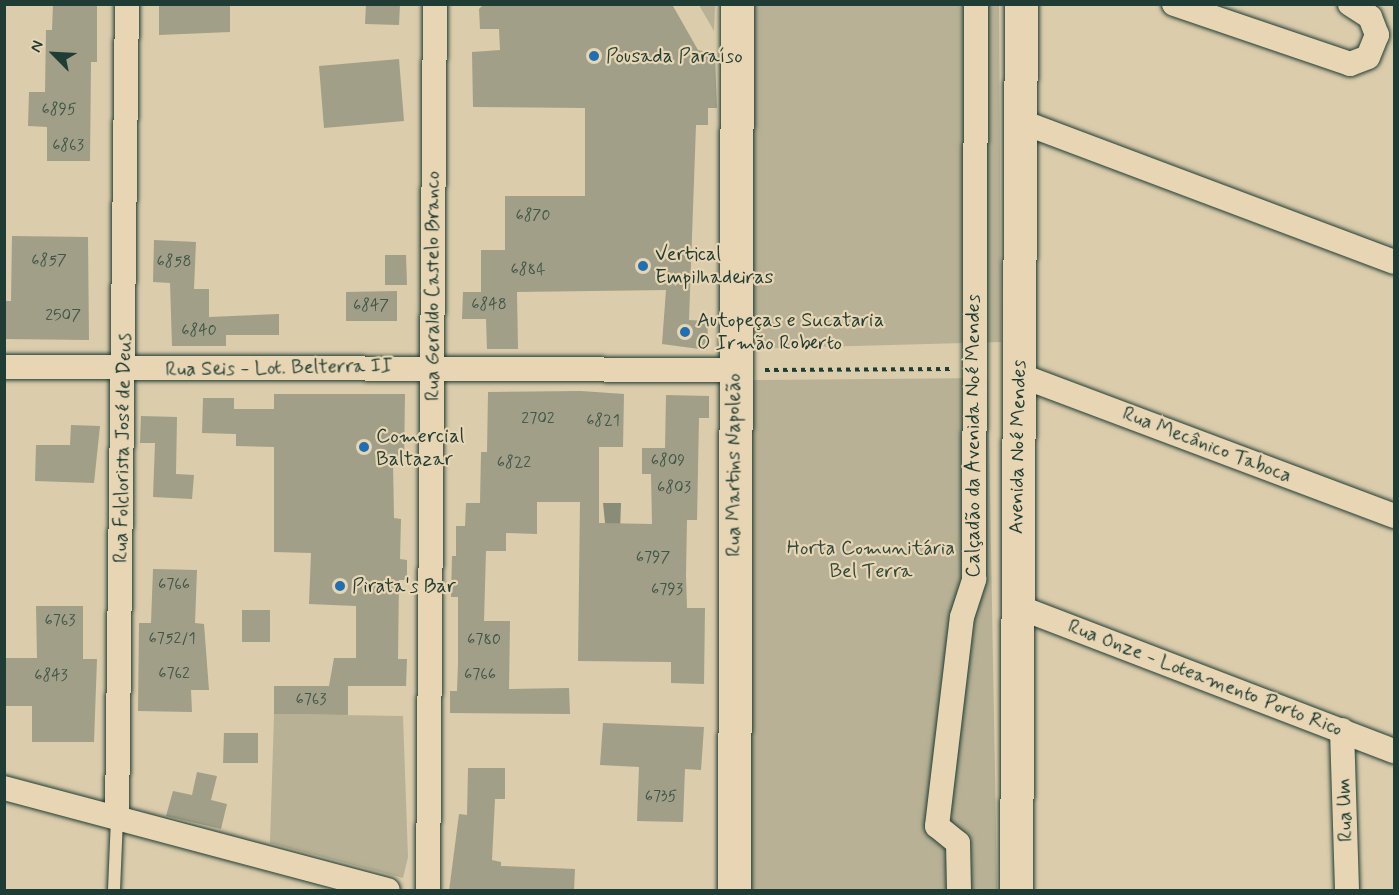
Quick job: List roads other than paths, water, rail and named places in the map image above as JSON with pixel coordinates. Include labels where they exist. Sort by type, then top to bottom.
[{"type":"main road","name":"Rua Martins Napoleão","points":[[734,891],[737,4]]},
{"type":"main road","name":"Avenida Noé Mendes","points":[[1016,891],[1016,606],[1023,122],[1021,4]]},
{"type":"street","name":"Rua Folclorista José de Deus","points":[[117,817],[128,4]]},
{"type":"street","name":"Rua Geraldo Castelo Branco","points":[[428,891],[435,4]]},
{"type":"street","name":"Calçadão da Avenida Noé Mendes","points":[[959,891],[958,843],[937,826],[962,617],[974,579],[976,4]]},
{"type":"street","points":[[1173,4],[1350,64],[1368,57],[1377,35],[1370,17],[1350,4]]},
{"type":"street","points":[[1023,122],[1395,262]]},
{"type":"street","name":"Rua Seis - Lot. Belterra II","points":[[4,366],[124,370],[433,367],[734,370]]},
{"type":"street","name":"Rua Mecânico Taboca","points":[[1019,375],[1395,516]]},
{"type":"street","name":"Rua Onze - Loteamento Porto Rico","points":[[1016,606],[1395,751]]},
{"type":"street","name":"Rua Um","points":[[1342,730],[1348,890]]},
{"type":"street","points":[[4,788],[387,891]]},
{"type":"lane","name":"Rua Folclorista José de Deus","points":[[114,891],[117,817]]},
{"type":"place","name":"Pousada Paraíso","points":[[594,56]]},
{"type":"place","name":"Vertical Empilhadeiras","points":[[643,266]]},
{"type":"place","name":"Autopeças e Sucataria O Irmão Roberto","points":[[685,332]]},
{"type":"place","name":"Comercial Baltazar","points":[[364,447]]},
{"type":"place","name":"Pirata's Bar","points":[[340,586]]},
{"type":"park label","name":"Horta Comunitária Bel Terra","points":[[871,560]]}]
